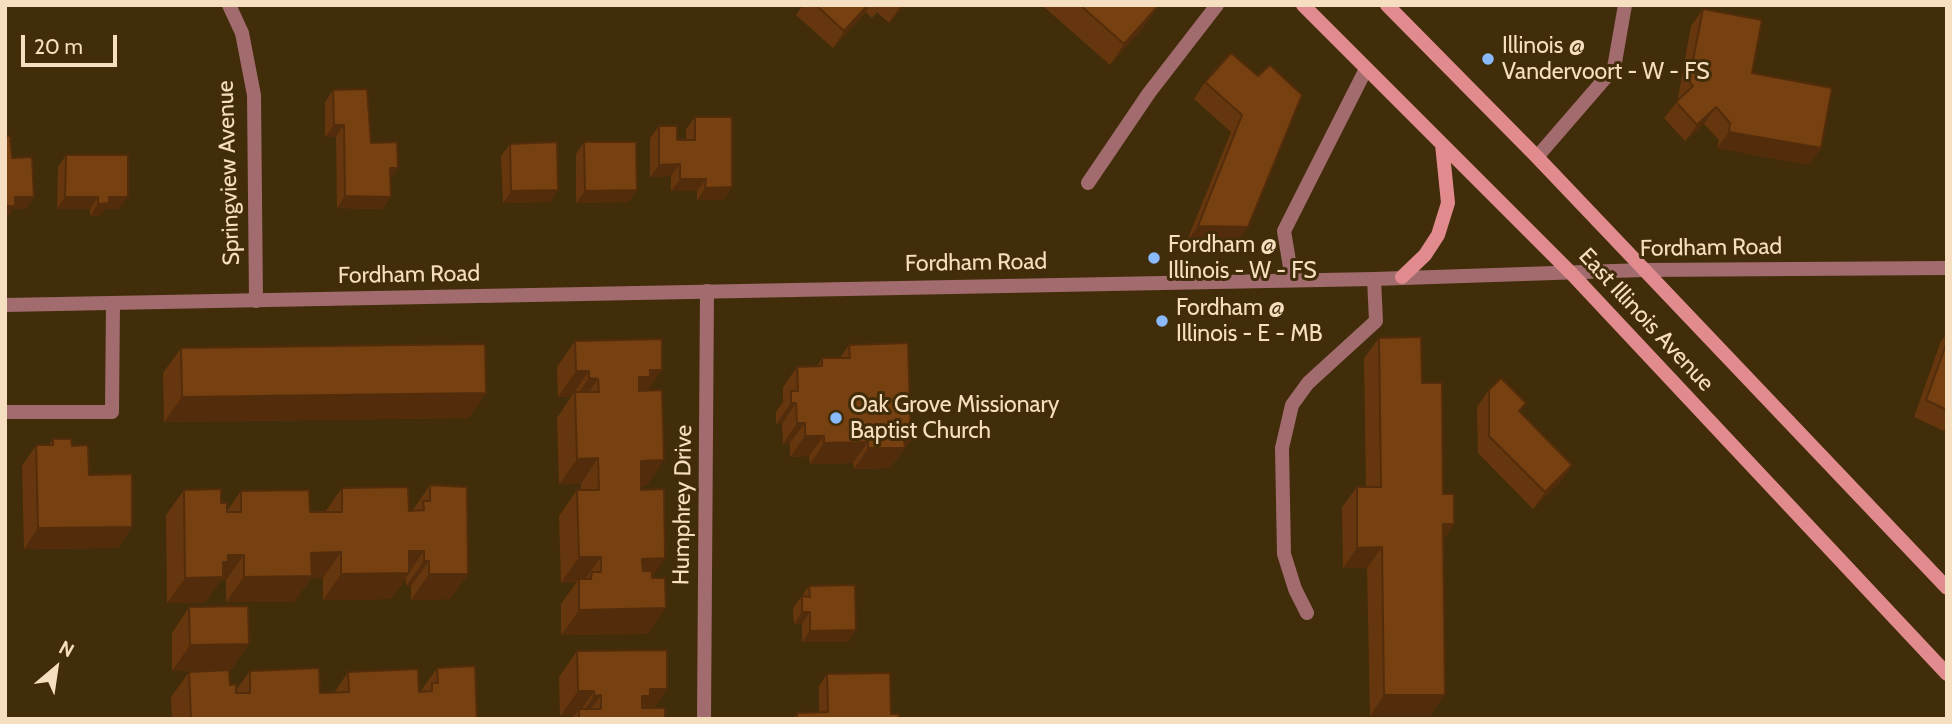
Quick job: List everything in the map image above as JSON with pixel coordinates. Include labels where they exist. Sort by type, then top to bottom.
[{"type":"main road","name":"East Illinois Avenue","points":[[1303,5],[1571,273],[1947,674]]},
{"type":"main road","name":"East Illinois Avenue","points":[[1387,5],[1537,157],[1947,588]]},
{"type":"main road","points":[[1402,277],[1425,255],[1437,234],[1448,203],[1442,144]]},
{"type":"street","name":"Springview Avenue","points":[[229,5],[242,33],[254,95],[256,301]]},
{"type":"street","points":[[1088,183],[1149,93],[1217,5]]},
{"type":"street","points":[[1537,157],[1614,68],[1625,5]]},
{"type":"street","points":[[1292,279],[1284,231],[1366,69]]},
{"type":"street","name":"Fordham Road","points":[[5,304],[1374,279],[1644,270],[1947,268]]},
{"type":"street","points":[[1307,614],[1295,589],[1284,554],[1282,448],[1292,405],[1308,383],[1376,321],[1374,279]]},
{"type":"street","name":"Humphrey Drive","points":[[704,719],[707,291]]},
{"type":"street","points":[[5,412],[112,412],[113,303]]},
{"type":"building","points":[[816,5],[868,5],[844,31]]},
{"type":"building","points":[[1080,5],[1159,5],[1124,44]]},
{"type":"building","points":[[1703,9],[1762,20],[1752,73],[1832,88],[1821,148],[1729,132],[1730,123],[1716,107],[1697,125],[1676,102],[1693,86],[1689,81]]},
{"type":"building","points":[[1231,53],[1258,76],[1270,65],[1302,95],[1248,227],[1198,226],[1242,115],[1205,82]]},
{"type":"building","points":[[367,89],[371,143],[397,142],[398,168],[390,168],[391,197],[345,196],[344,125],[334,125],[333,90]]},
{"type":"building","points":[[695,117],[732,117],[732,187],[705,188],[706,179],[680,179],[680,164],[659,165],[659,126],[677,126],[677,140],[695,140]]},
{"type":"building","points":[[5,136],[10,136],[12,158],[32,157],[34,197],[15,197],[15,206],[5,206]]},
{"type":"building","points":[[557,142],[558,190],[511,191],[510,144]]},
{"type":"building","points":[[584,142],[636,142],[637,190],[585,191]]},
{"type":"building","points":[[66,155],[128,155],[128,197],[109,197],[109,203],[98,204],[98,197],[65,197]]},
{"type":"building","points":[[1421,337],[1422,383],[1442,383],[1443,494],[1454,494],[1454,524],[1443,524],[1445,695],[1384,695],[1382,547],[1357,548],[1357,487],[1381,487],[1379,338]]},
{"type":"building","points":[[662,339],[662,370],[650,370],[650,377],[639,377],[639,391],[662,390],[664,460],[641,461],[641,490],[664,489],[665,558],[642,559],[643,571],[652,571],[652,578],[665,578],[666,608],[579,610],[579,579],[591,579],[592,572],[601,572],[601,557],[579,557],[577,490],[599,490],[598,458],[577,459],[575,392],[599,392],[598,379],[589,378],[589,371],[576,371],[575,341]]},
{"type":"building","points":[[1947,342],[1947,410],[1926,400]]},
{"type":"building","name":"Oak Grove Missionary Baptist Church","points":[[908,343],[911,440],[904,440],[905,448],[868,448],[868,442],[824,443],[824,436],[805,436],[805,423],[797,423],[796,403],[791,403],[791,391],[798,391],[797,367],[822,366],[822,358],[850,358],[849,345]]},
{"type":"building","points":[[485,344],[486,393],[182,397],[181,348]]},
{"type":"building","points":[[1501,378],[1526,403],[1519,411],[1572,465],[1545,492],[1489,436],[1489,390]]},
{"type":"building","points":[[53,439],[71,439],[72,446],[88,445],[89,475],[132,474],[132,527],[38,528],[36,445],[53,445]]},
{"type":"building","points":[[430,485],[467,487],[468,574],[429,574],[429,561],[424,561],[424,551],[409,551],[409,573],[341,574],[341,552],[311,553],[312,576],[244,577],[244,555],[228,555],[228,562],[223,562],[223,577],[185,578],[184,490],[221,489],[221,503],[227,503],[227,512],[241,512],[241,491],[309,490],[310,512],[342,512],[342,488],[408,487],[409,511],[424,510],[423,501],[430,501]]},
{"type":"building","points":[[855,585],[856,630],[810,631],[810,612],[802,612],[802,596],[810,597],[809,586]]},
{"type":"building","points":[[248,606],[249,644],[190,645],[189,607]]},
{"type":"building","points":[[667,650],[667,689],[650,689],[650,696],[642,696],[642,708],[665,708],[665,719],[579,719],[579,709],[601,709],[601,695],[594,696],[594,691],[578,691],[577,651]]},
{"type":"building","points":[[475,666],[477,719],[191,719],[189,672],[229,670],[230,685],[236,684],[236,693],[250,693],[250,671],[319,668],[320,693],[349,692],[348,672],[418,669],[419,692],[432,691],[432,683],[438,683],[437,668]]},
{"type":"building","points":[[890,673],[891,714],[899,714],[899,719],[797,719],[797,713],[828,712],[827,674]]},
{"type":"place","name":"Illinois @ Vandervoort - W - FS","points":[[1488,59]]},
{"type":"place","name":"Fordham @ Illinois - W - FS","points":[[1154,258]]},
{"type":"place","name":"Fordham @ Illinois - E - MB","points":[[1162,321]]},
{"type":"place","name":"Oak Grove Missionary Baptist Church","points":[[836,418]]}]
